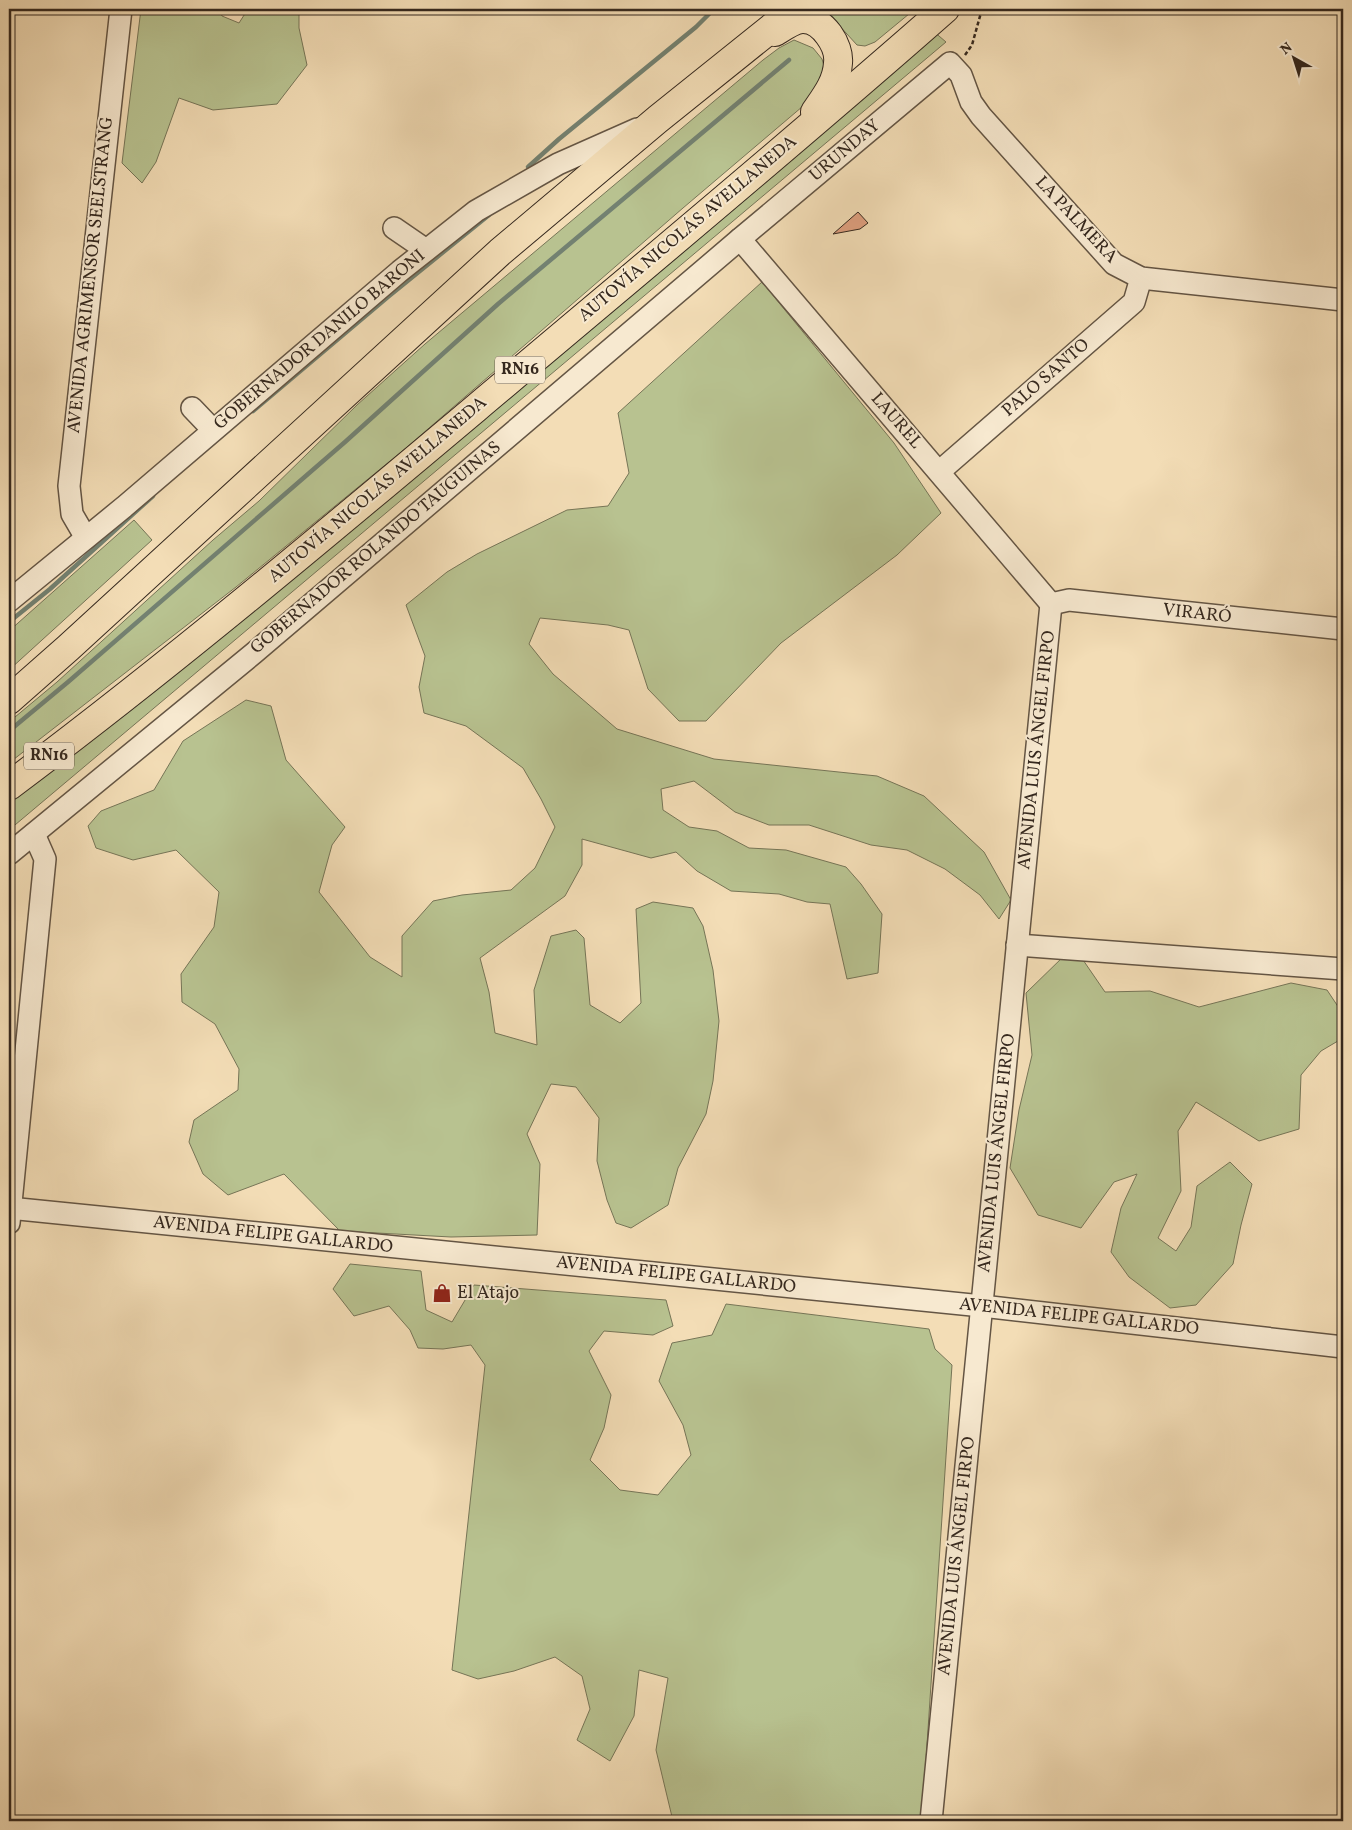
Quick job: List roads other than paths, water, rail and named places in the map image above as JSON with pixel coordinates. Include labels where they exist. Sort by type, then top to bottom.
[{"type":"highway","points":[[9,700],[500,252],[658,119],[795,9]]},
{"type":"highway","name":"AUTOVÍA NICOLÁS AVELLANEDA","points":[[9,786],[90,726],[331,530],[799,136],[945,9]]},
{"type":"highway","points":[[734,57],[786,25],[802,19],[816,23],[822,28],[838,53],[836,74],[832,87],[799,136]]},
{"type":"street","name":"AVENIDA AGRIMENSOR SEELSTRANG","points":[[86,538],[72,514],[69,486],[121,9]]},
{"type":"street","name":"URUNDAY","points":[[740,239],[952,65]]},
{"type":"street","name":"LA PALMERA","points":[[952,65],[961,75],[971,102],[981,116],[1114,264],[1141,278],[1343,300]]},
{"type":"street","name":"GOBERNADOR DANILO BARONI","points":[[9,601],[426,250],[476,211],[534,177],[658,119]]},
{"type":"street","points":[[394,228],[426,250]]},
{"type":"street","name":"LAUREL","points":[[740,239],[940,471],[1051,604]]},
{"type":"street","name":"GOBERNADOR ROLANDO TAUGUINAS","points":[[9,854],[254,653],[740,239]]},
{"type":"street","name":"PALO SANTO","points":[[940,471],[1134,302],[1141,278]]},
{"type":"street","points":[[192,408],[213,430]]},
{"type":"street","name":"VIRARÓ","points":[[1051,604],[1069,600],[1343,629]]},
{"type":"street","name":"AVENIDA LUIS ÁNGEL FIRPO","points":[[931,1821],[1051,604]]},
{"type":"street","points":[[9,1213],[44,859],[34,834]]},
{"type":"street","points":[[1017,945],[1343,969]]},
{"type":"street","name":"AVENIDA FELIPE GALLARDO","points":[[9,1213],[982,1306],[1343,1347]]},
{"type":"waterway","points":[[528,167],[559,139],[696,27],[714,9]]},
{"type":"waterway","points":[[9,731],[345,442],[498,304],[789,60]]},
{"type":"waterway","points":[[253,411],[389,296],[489,215]]},
{"type":"waterway","points":[[9,622],[50,589],[153,496]]},
{"type":"place","name":"El Atajo","points":[[442,1293]]}]
